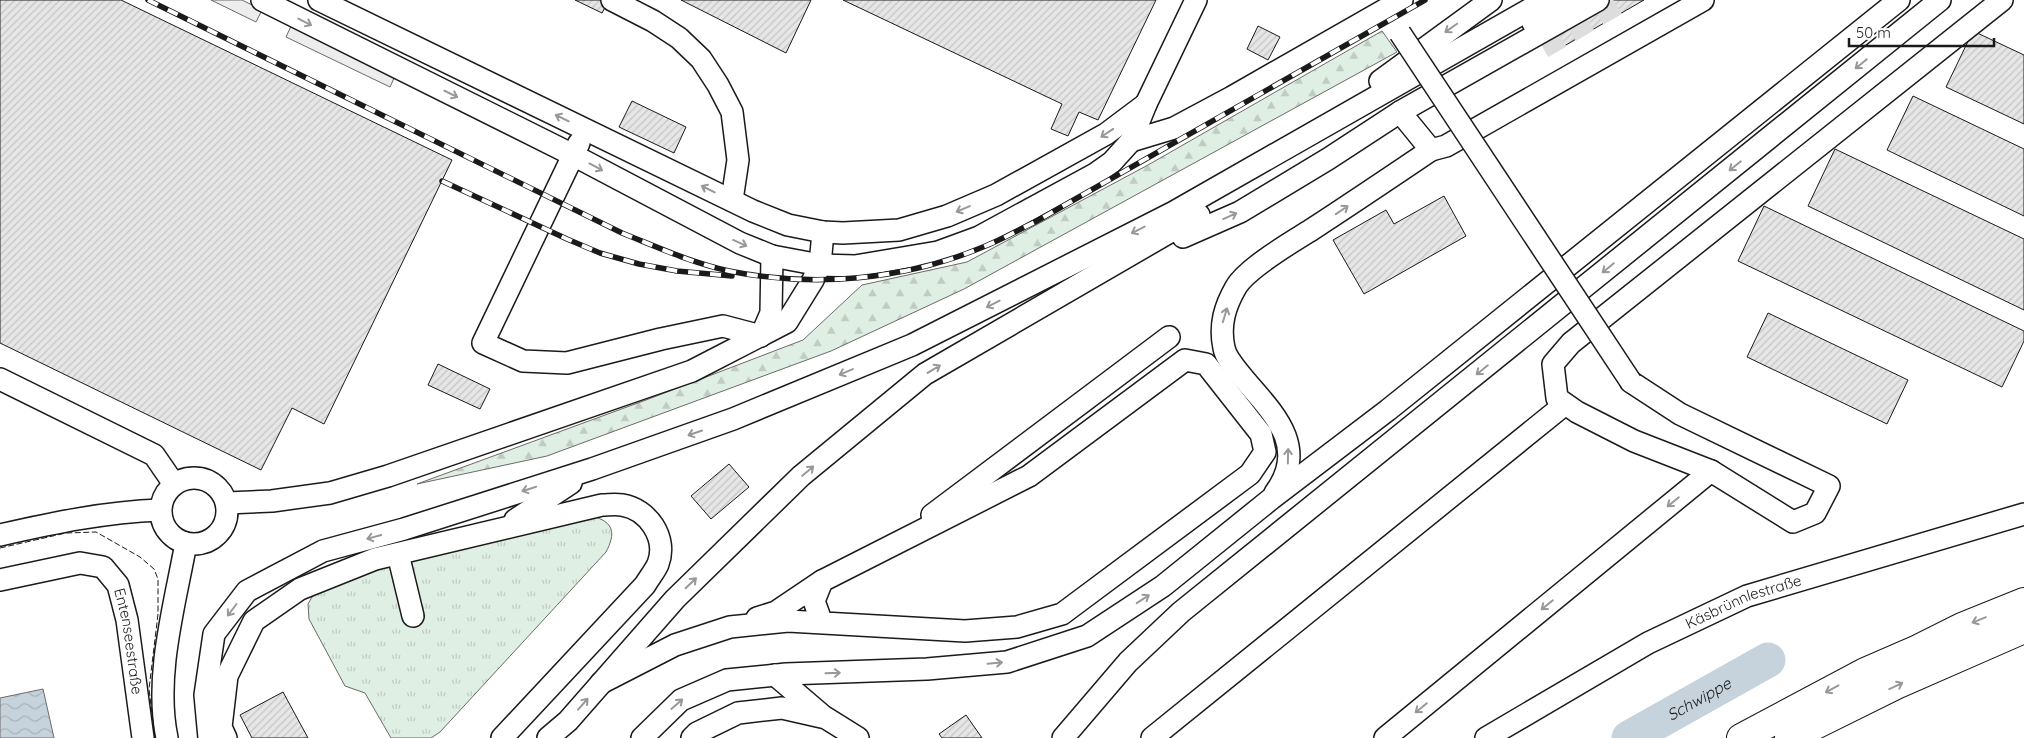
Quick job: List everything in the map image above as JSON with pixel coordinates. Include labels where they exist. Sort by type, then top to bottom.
[{"type":"highway","points":[[1741,738],[1865,672],[1962,627],[2024,602]]},
{"type":"highway","points":[[1789,738],[1896,685],[2024,629]]},
{"type":"street","points":[[262,0],[573,155],[740,243],[772,256],[820,265],[855,266],[938,252],[979,237],[1095,174],[1112,162],[1131,141],[1146,104],[1196,0]]},
{"type":"street","points":[[319,0],[732,200],[788,225],[823,232],[843,234],[899,230],[947,216],[996,195],[1106,134],[1146,104]]},
{"type":"street","points":[[612,0],[653,20],[672,34],[701,59],[718,85],[732,112],[738,160],[732,200]]},
{"type":"street","points":[[1174,212],[1244,170],[1388,76],[1491,0]]},
{"type":"street","points":[[209,738],[205,695],[214,634],[247,591],[324,551],[404,529],[592,469],[733,419],[912,345],[1174,212],[1546,0]]},
{"type":"street","points":[[548,738],[568,722],[675,598],[809,470],[925,374],[1089,277],[1573,0]]},
{"type":"street","points":[[1089,277],[1240,212],[1328,159],[1400,112],[1598,0]]},
{"type":"street","points":[[1271,500],[1285,480],[1288,457],[1287,436],[1276,416],[1233,366],[1224,349],[1222,319],[1237,285],[1263,262],[1431,150],[1446,146],[1703,0]]},
{"type":"street","points":[[642,738],[681,700],[727,680],[926,669],[1008,662],[1087,636],[1162,586],[1388,410],[1899,0]]},
{"type":"street","points":[[1063,738],[1128,662],[1181,612],[1940,0]]},
{"type":"street","points":[[1131,141],[1174,128],[1394,5],[1400,33],[1631,382],[1680,414],[1829,486],[1815,513],[1793,522],[1711,472],[1634,441],[1570,408],[1557,398],[1554,364],[1570,343],[2002,0]]},
{"type":"street","points":[[1464,77],[1490,73],[1544,48]]},
{"type":"street","points":[[1400,112],[1431,150]]},
{"type":"street","points":[[586,130],[483,344],[523,362],[567,363],[661,339],[723,326],[761,336]]},
{"type":"street","points":[[227,503],[272,501],[330,493],[388,476],[692,371],[787,322],[820,265],[823,232]]},
{"type":"street","points":[[761,336],[771,313],[772,256]]},
{"type":"street","points":[[875,556],[1169,337]]},
{"type":"street","points":[[601,683],[675,644],[776,612],[822,581],[875,556],[1029,476],[1185,360],[1206,364],[1261,434],[1264,452],[1250,474],[1062,614],[1017,627],[965,631],[788,621],[730,627]]},
{"type":"street","points":[[0,378],[154,455],[174,484]]},
{"type":"street","points":[[1152,738],[1570,408]]},
{"type":"street","points":[[1176,738],[1570,408]]},
{"type":"street","points":[[503,528],[592,469]]},
{"type":"street","points":[[1384,738],[1711,472]]},
{"type":"street","points":[[189,478],[206,479],[222,493],[227,503],[226,520],[217,534],[208,541],[197,544],[186,543],[167,531],[162,521],[160,510],[166,491],[174,484],[189,478]]},
{"type":"street","points":[[226,738],[221,727],[227,676],[254,621],[300,589],[375,559],[602,505],[622,505],[642,512],[656,528],[660,545],[658,563],[646,585],[502,738]]},
{"type":"street","points":[[0,535],[93,515],[126,511],[160,510]]},
{"type":"street","name":"Käsbrünnlestraße","points":[[1486,738],[1648,643],[1747,596],[2024,514]]},
{"type":"street","points":[[167,738],[164,722],[163,688],[168,641],[186,543]]},
{"type":"street","points":[[398,554],[413,616]]},
{"type":"street","name":"Entenseestraße","points":[[0,580],[80,563],[103,567],[118,585],[127,620],[143,738]]},
{"type":"street","points":[[822,581],[814,601],[822,623]]},
{"type":"street","points":[[775,676],[826,718],[858,738]]},
{"type":"street","points":[[692,738],[697,733],[738,713],[782,708],[826,718]]},
{"type":"green space","points":[[1382,31],[1397,52],[964,289],[831,351],[547,456],[417,484],[803,340],[862,285],[967,262],[1148,165]]},
{"type":"green space","points":[[592,516],[605,521],[611,529],[611,539],[606,552],[440,732],[431,738],[391,738],[365,693],[345,686],[309,619],[308,604],[312,597],[332,582],[392,564]]},
{"type":"shaded area","points":[[211,0],[242,0],[262,10],[256,22]]},
{"type":"shaded area","points":[[292,24],[396,74],[390,87],[286,37]]},
{"type":"water","points":[[43,689],[54,738],[0,738],[0,698]]},
{"type":"building","points":[[0,0],[121,0],[452,160],[324,424],[292,408],[261,470],[0,343]]},
{"type":"building","points":[[575,0],[609,0],[602,13]]},
{"type":"building","points":[[681,0],[811,0],[786,53]]},
{"type":"building","points":[[843,0],[1156,0],[1098,120],[1079,112],[1068,136],[1051,129],[1062,104]]},
{"type":"building","points":[[1608,0],[1644,0],[1552,53],[1543,38]]},
{"type":"building","points":[[1258,26],[1280,37],[1268,60],[1247,49]]},
{"type":"building","points":[[1973,31],[2024,55],[2024,124],[1946,87]]},
{"type":"building","points":[[1913,96],[2024,149],[2024,216],[1887,150]]},
{"type":"building","points":[[632,101],[686,127],[674,153],[619,127]]},
{"type":"building","points":[[1835,149],[2024,239],[2024,310],[1808,206]]},
{"type":"building","points":[[1444,196],[1466,236],[1364,294],[1333,240],[1386,210],[1394,224]]},
{"type":"building","points":[[1764,206],[2024,331],[2024,341],[2002,387],[1738,261]]},
{"type":"building","points":[[1768,313],[1908,380],[1887,424],[1747,357]]},
{"type":"building","points":[[438,364],[490,389],[480,409],[428,385]]},
{"type":"building","points":[[729,464],[749,487],[711,519],[691,496]]},
{"type":"building","points":[[283,692],[308,738],[252,738],[240,715]]},
{"type":"building","points":[[966,715],[982,738],[942,738],[939,734]]},
{"type":"waterway","name":"Schwippe","points":[[1629,738],[1768,660]]},
{"type":"tunnel","points":[[1543,48],[1625,0]]},
{"type":"railway","points":[[148,0],[622,233],[715,268],[761,276],[826,280],[890,274],[922,267],[953,258],[996,241],[1035,222],[1425,0]]},
{"type":"railway","points":[[442,181],[600,253],[639,264],[677,271],[732,276]]},
{"type":"fence","points":[[0,548],[66,533],[96,532],[140,557],[154,569],[158,579],[158,614],[149,689],[155,738]]}]
